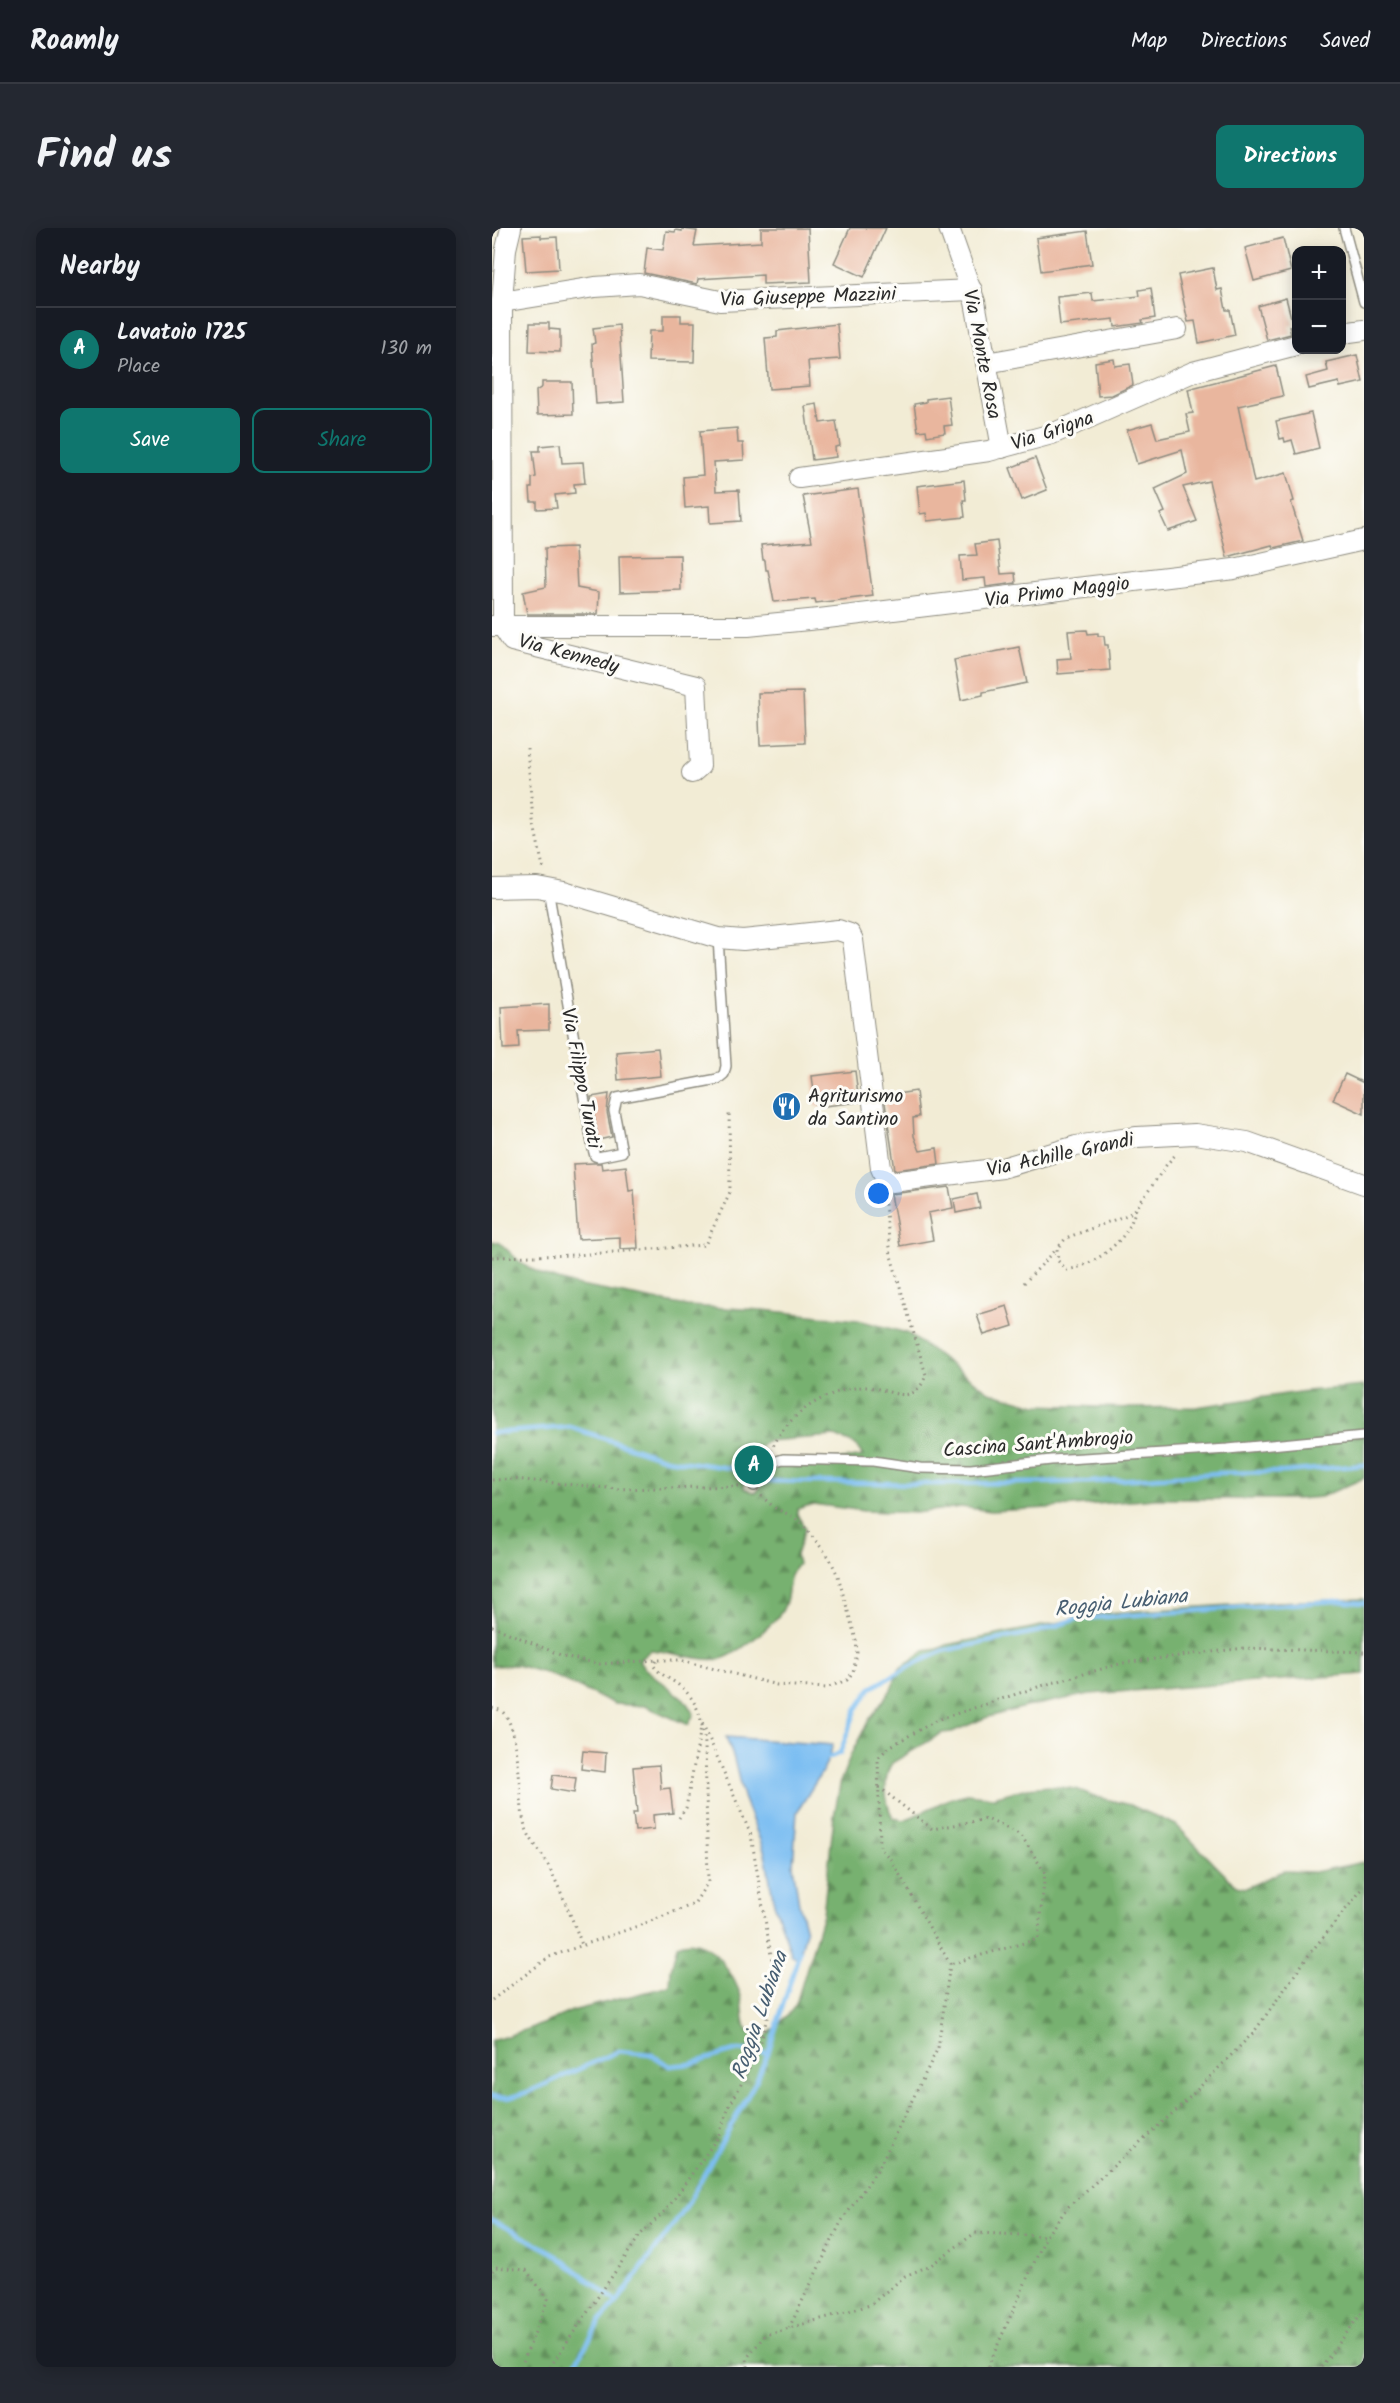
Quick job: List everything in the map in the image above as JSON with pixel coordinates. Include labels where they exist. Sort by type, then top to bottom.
[{"type":"street","name":"Via Kennedy","points":[[511,228],[506,249],[502,302],[497,627],[512,642],[696,686],[700,766],[692,773]]},
{"type":"street","name":"Via Monte Rosa","points":[[949,228],[972,290],[1002,448]]},
{"type":"street","name":"Via Giuseppe Mazzini","points":[[502,302],[595,287],[639,284],[720,301],[972,290]]},
{"type":"street","points":[[986,363],[1177,329]]},
{"type":"street","points":[[1346,332],[1364,330]]},
{"type":"street","name":"Via Grigna","points":[[798,478],[1002,448],[1063,430],[1193,372],[1292,346]]},
{"type":"street","name":"Via Primo Maggio","points":[[497,627],[748,626],[950,605],[1234,569],[1364,540]]},
{"type":"street","points":[[492,888],[548,889],[718,938],[743,940],[838,930],[850,934],[853,940],[881,1168],[889,1181]]},
{"type":"street","name":"Via Achille Grandi","points":[[889,1181],[1002,1167],[1076,1146],[1102,1142],[1153,1135],[1195,1134],[1247,1142],[1364,1184]]},
{"type":"lane","points":[[1344,228],[1364,302]]},
{"type":"lane","name":"Via Filippo Turati","points":[[548,889],[593,1149],[595,1156],[598,1157],[622,1152],[614,1111],[614,1100],[617,1098],[718,1079],[724,1074],[726,1066],[718,938]]},
{"type":"lane","name":"Cascina Sant'Ambrogio","points":[[770,1462],[783,1459],[873,1461],[920,1468],[971,1469],[1051,1460],[1228,1449],[1364,1436]]},
{"type":"lane","points":[[754,1486],[759,1475],[770,1462]]},
{"type":"path","points":[[526,748],[533,820],[548,889]]},
{"type":"path","points":[[492,1257],[576,1255],[705,1245],[730,1192],[729,1110]]},
{"type":"path","points":[[1057,1249],[1058,1261],[1067,1269],[1079,1268],[1105,1254],[1129,1227],[1136,1209],[1167,1164],[1195,1134]]},
{"type":"path","points":[[770,1462],[770,1453],[775,1441],[789,1421],[803,1409],[833,1395],[864,1387],[892,1394],[914,1393],[923,1386],[926,1375],[891,1256],[885,1219],[884,1186],[889,1181]]},
{"type":"path","points":[[1024,1282],[1066,1238],[1127,1215],[1136,1209]]},
{"type":"path","points":[[492,1480],[513,1479],[618,1489],[754,1486],[757,1492],[775,1508],[794,1517],[829,1557],[838,1576],[856,1640],[857,1653],[854,1672],[847,1680],[826,1688],[777,1685],[680,1660],[600,1665],[563,1656],[492,1626]]},
{"type":"path","points":[[789,2328],[842,2222],[878,2169],[939,2048],[950,1964],[892,1861],[880,1848],[878,1758],[889,1748],[937,1720],[1041,1686],[1123,1664],[1244,1648],[1364,1652]]},
{"type":"path","points":[[550,2367],[641,2234],[667,2209],[718,2137],[729,2107],[759,2052],[768,2014],[772,1961],[751,1835],[695,1702],[681,1686],[658,1671],[654,1666],[657,1660]]},
{"type":"path","points":[[492,1708],[501,1711],[511,1724],[517,1754],[523,1819],[530,1839],[547,1863],[582,1946]]},
{"type":"path","points":[[679,1818],[686,1808],[702,1722]]},
{"type":"path","points":[[492,2000],[549,1957],[694,1904],[708,1882],[705,1743],[702,1722]]},
{"type":"path","points":[[879,1787],[932,1829],[987,1819],[1021,1835],[1045,1873],[1038,1939],[950,1964]]},
{"type":"path","points":[[988,2367],[1046,2236],[1069,2206],[1186,2101],[1254,2032],[1311,1952],[1364,1887]]},
{"type":"path","points":[[748,2367],[747,2358],[765,2335],[870,2306],[905,2276],[931,2265],[975,2233],[1046,2236]]},
{"type":"path","points":[[492,2271],[495,2267],[526,2270],[548,2299],[521,2367]]},
{"type":"path","points":[[1321,2367],[1364,2310]]},
{"type":"green space","points":[[492,1241],[500,1243],[522,1264],[545,1276],[575,1285],[687,1306],[763,1310],[858,1320],[907,1333],[989,1392],[1036,1405],[1196,1407],[1306,1391],[1364,1386],[1364,1478],[1321,1497],[1155,1499],[991,1511],[961,1507],[915,1513],[864,1511],[813,1504],[797,1509],[797,1514],[805,1528],[796,1555],[798,1564],[789,1581],[785,1605],[771,1624],[744,1646],[720,1659],[704,1659],[651,1650],[639,1660],[644,1668],[684,1699],[694,1714],[688,1725],[645,1706],[615,1704],[549,1674],[516,1665],[492,1666]],"holes":[[[835,1436],[855,1444],[863,1456],[811,1464],[782,1464],[774,1467],[756,1493],[744,1488],[746,1460],[766,1441]]]},
{"type":"green space","points":[[1364,1599],[1364,1674],[1090,1694],[1025,1707],[985,1718],[952,1732],[942,1733],[892,1763],[887,1776],[886,1790],[893,1818],[904,1820],[951,1798],[967,1794],[993,1797],[1027,1788],[1050,1786],[1076,1789],[1130,1805],[1176,1825],[1236,1886],[1246,1888],[1283,1871],[1314,1872],[1364,1862],[1364,2367],[492,2367],[492,2041],[543,2024],[572,2011],[670,1986],[677,1945],[688,1942],[707,1948],[723,1963],[740,1993],[745,2025],[760,2042],[796,2004],[823,1914],[834,1816],[841,1780],[851,1754],[869,1720],[891,1690],[899,1669],[924,1651],[1106,1613]]},
{"type":"water","points":[[726,1737],[833,1745],[825,1767],[797,1812],[793,1865],[806,1931],[799,1957],[792,1956],[774,1903],[765,1853],[743,1797]]},
{"type":"building","points":[[761,228],[808,228],[811,282],[763,284],[763,275],[698,279],[697,284],[644,273],[647,248],[663,250],[666,231],[675,232],[676,230],[682,231],[682,229],[697,231],[694,246],[761,242]]},
{"type":"building","points":[[850,228],[886,228],[864,277],[834,263]]},
{"type":"building","points":[[1087,231],[1092,264],[1041,271],[1036,238]]},
{"type":"building","points":[[541,235],[541,238],[557,237],[559,269],[526,271],[523,236]]},
{"type":"building","points":[[1283,238],[1291,271],[1254,281],[1245,248]]},
{"type":"building","points":[[1213,268],[1217,290],[1222,289],[1226,310],[1230,310],[1235,335],[1199,343],[1195,321],[1188,322],[1178,275]]},
{"type":"building","points":[[1151,288],[1155,318],[1142,320],[1143,323],[1115,327],[1114,319],[1060,325],[1057,297],[1092,293],[1093,301],[1140,296],[1139,290]]},
{"type":"building","points":[[1286,298],[1292,321],[1292,325],[1289,326],[1291,334],[1267,340],[1258,306]]},
{"type":"building","points":[[663,315],[681,315],[681,322],[695,322],[694,362],[648,361],[649,331],[663,331]]},
{"type":"building","points":[[530,323],[549,323],[549,329],[560,330],[560,352],[529,351]]},
{"type":"building","points":[[837,324],[840,359],[808,361],[810,386],[769,389],[765,338],[777,337],[777,331]]},
{"type":"building","points":[[619,325],[624,402],[596,404],[593,328]]},
{"type":"building","points":[[1357,355],[1363,382],[1340,387],[1339,382],[1309,389],[1306,377],[1328,371],[1326,362]]},
{"type":"building","points":[[1114,359],[1115,366],[1130,364],[1133,385],[1112,395],[1098,396],[1095,362]]},
{"type":"building","points":[[1276,366],[1283,396],[1238,406],[1254,482],[1286,473],[1294,501],[1291,502],[1303,541],[1273,548],[1272,545],[1227,557],[1209,481],[1183,487],[1197,521],[1168,531],[1160,514],[1165,512],[1155,489],[1187,474],[1182,450],[1137,464],[1127,430],[1152,423],[1157,439],[1190,432],[1186,414],[1193,413],[1188,389]]},
{"type":"building","points":[[542,382],[572,382],[573,414],[537,415],[536,391],[542,387]]},
{"type":"building","points":[[948,396],[952,425],[944,426],[945,433],[927,436],[926,430],[918,431],[914,404],[926,402],[926,399]]},
{"type":"building","points":[[817,404],[820,423],[836,421],[840,446],[835,447],[836,457],[812,460],[805,406]]},
{"type":"building","points":[[1311,413],[1319,448],[1296,454],[1292,440],[1285,442],[1284,438],[1280,439],[1276,421]]},
{"type":"building","points":[[737,428],[738,443],[743,443],[744,460],[714,462],[716,491],[739,490],[741,521],[710,523],[709,506],[685,508],[683,477],[703,475],[700,431]]},
{"type":"building","points":[[560,444],[562,463],[583,462],[585,483],[574,484],[575,493],[555,495],[557,508],[537,509],[537,502],[531,502],[530,488],[532,488],[532,478],[536,477],[533,451],[540,451],[540,446]]},
{"type":"building","points":[[1035,458],[1047,490],[1022,500],[1010,468]]},
{"type":"building","points":[[964,480],[965,517],[927,521],[926,513],[920,514],[917,486]]},
{"type":"building","points":[[858,489],[873,596],[816,603],[815,599],[774,602],[761,545],[812,541],[803,496]]},
{"type":"building","points":[[997,541],[1001,574],[1015,573],[1016,583],[986,587],[985,578],[962,580],[960,556],[977,555],[975,544]]},
{"type":"building","points":[[575,547],[577,588],[599,592],[598,614],[527,614],[523,592],[546,587],[545,548]]},
{"type":"building","points":[[680,555],[681,590],[620,592],[619,556]]},
{"type":"building","points":[[1087,630],[1088,634],[1098,633],[1098,636],[1104,636],[1105,645],[1108,645],[1110,670],[1058,674],[1057,659],[1071,658],[1068,631]]},
{"type":"building","points":[[1019,647],[1027,683],[983,692],[983,695],[961,700],[954,660]]},
{"type":"building","points":[[803,692],[805,743],[760,745],[758,693]]},
{"type":"building","points":[[549,1004],[549,1030],[518,1031],[519,1048],[503,1049],[501,1007]]},
{"type":"building","points":[[658,1048],[661,1076],[618,1080],[616,1052]]},
{"type":"building","points":[[855,1071],[859,1102],[816,1107],[812,1076]]},
{"type":"building","points":[[1345,1074],[1364,1083],[1364,1114],[1333,1100]]},
{"type":"building","points":[[916,1091],[919,1117],[913,1118],[914,1136],[920,1151],[937,1148],[939,1164],[895,1170],[884,1096]]},
{"type":"building","points":[[609,1094],[607,1112],[612,1137],[598,1140],[591,1097]]},
{"type":"building","points":[[601,1163],[602,1169],[626,1166],[629,1191],[634,1190],[638,1248],[620,1249],[620,1237],[578,1239],[573,1164]]},
{"type":"building","points":[[949,1187],[953,1208],[928,1213],[933,1240],[900,1246],[891,1194]]},
{"type":"building","points":[[977,1194],[980,1208],[956,1213],[954,1199]]},
{"type":"building","points":[[1007,1306],[1013,1326],[984,1335],[977,1315]]},
{"type":"building","points":[[583,1751],[606,1753],[605,1772],[581,1769]]},
{"type":"building","points":[[659,1765],[661,1789],[670,1788],[673,1813],[653,1815],[654,1829],[635,1831],[633,1813],[637,1813],[633,1767]]},
{"type":"building","points":[[553,1775],[576,1778],[574,1793],[551,1789]]},
{"type":"waterway","points":[[492,1433],[570,1427],[666,1459],[743,1470]]},
{"type":"waterway","points":[[763,1481],[929,1484],[1090,1482],[1218,1473],[1284,1472],[1364,1465]]},
{"type":"waterway","name":"Roggia Lubiana","points":[[828,1758],[840,1753],[856,1710],[871,1688],[943,1651],[1040,1631],[1077,1619],[1336,1601],[1364,1603]]},
{"type":"waterway","name":"Roggia Lubiana","points":[[573,2367],[601,2320],[617,2302],[683,2212],[756,2081],[768,2053],[800,1951]]},
{"type":"waterway","points":[[492,2097],[508,2098],[528,2092],[619,2051],[650,2054],[670,2066],[690,2064],[738,2050],[768,2053]]},
{"type":"waterway","points":[[492,2220],[554,2253],[617,2302]]},
{"type":"place","name":"Agriturismo da Santino","points":[[787,1106]]},
{"type":"place","name":"Lavatoio 1725","points":[[754,1465]]}]
